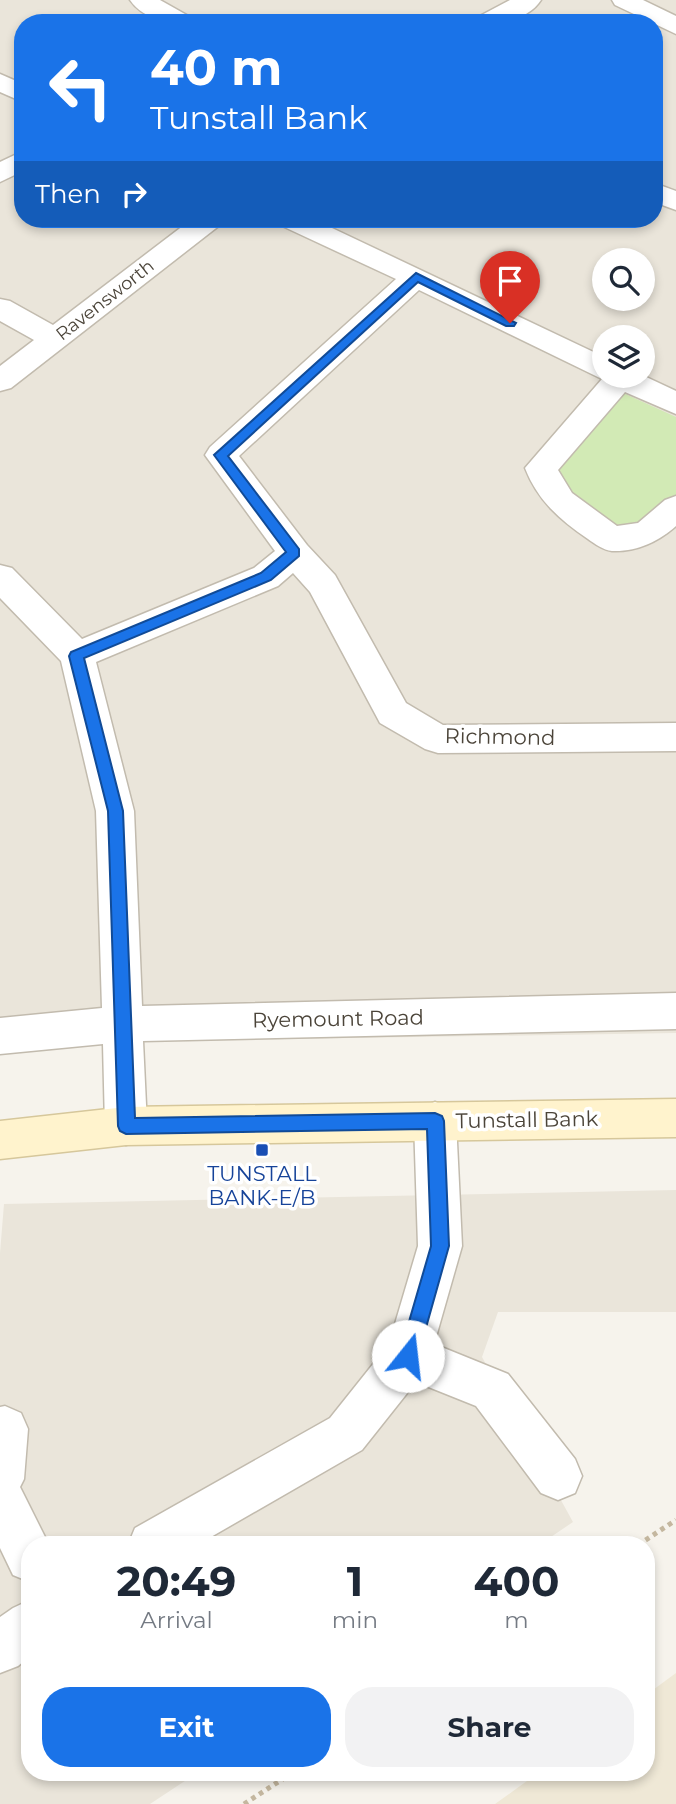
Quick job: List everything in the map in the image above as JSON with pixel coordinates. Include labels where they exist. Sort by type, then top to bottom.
[{"type":"main road","name":"Tunstall Bank","points":[[0,1139],[126,1126],[676,1118]]},
{"type":"street","points":[[142,0],[167,14]]},
{"type":"street","points":[[502,14],[529,0]]},
{"type":"street","points":[[624,0],[652,14]]},
{"type":"street","name":"Ravensworth","points":[[0,381],[197,228]]},
{"type":"street","points":[[310,228],[592,363]]},
{"type":"street","name":"Richmond","points":[[416,277],[221,455],[295,553],[323,584],[393,713],[438,739],[676,737]]},
{"type":"street","points":[[0,308],[55,339]]},
{"type":"street","points":[[604,388],[541,468],[547,487],[563,505],[612,539],[647,533],[676,508]]},
{"type":"street","points":[[643,388],[676,404]]},
{"type":"street","points":[[76,656],[266,577],[295,553]]},
{"type":"street","points":[[0,576],[76,656],[116,811],[126,1126]]},
{"type":"street","name":"Ryemount Road","points":[[0,1036],[122,1024],[676,1011]]},
{"type":"street","points":[[167,1536],[346,1434],[408,1356],[440,1246],[435,1121]]},
{"type":"street","points":[[408,1356],[492,1390],[558,1476]]},
{"type":"street","points":[[0,1479],[2,1420]]},
{"type":"street","points":[[0,1496],[21,1539]]},
{"type":"street","points":[[0,1648],[21,1632]]},
{"type":"path","points":[[652,1536],[676,1520]]},
{"type":"path","points":[[244,1804],[280,1781]]},
{"type":"shaded area","points":[[0,0],[676,0],[676,1033],[36,1043],[0,1049]]},
{"type":"shaded area","points":[[676,1190],[676,1312],[498,1312],[482,1357],[573,1522],[552,1536],[21,1536],[21,1781],[185,1781],[150,1804],[0,1804],[0,1253],[4,1204]]},
{"type":"shaded area","points":[[676,1673],[676,1804],[495,1804],[527,1781],[655,1781],[655,1688]]},
{"type":"green space","points":[[621,392],[676,417],[676,497],[642,525],[612,531],[549,475]]},
{"type":"place","name":"TUNSTALL BANK-E/B","points":[[262,1150]]},
{"type":"route","points":[[408,1356],[440,1246],[435,1121],[126,1126],[116,811],[76,656],[266,577],[295,553],[221,455],[416,277],[510,323]]}]
